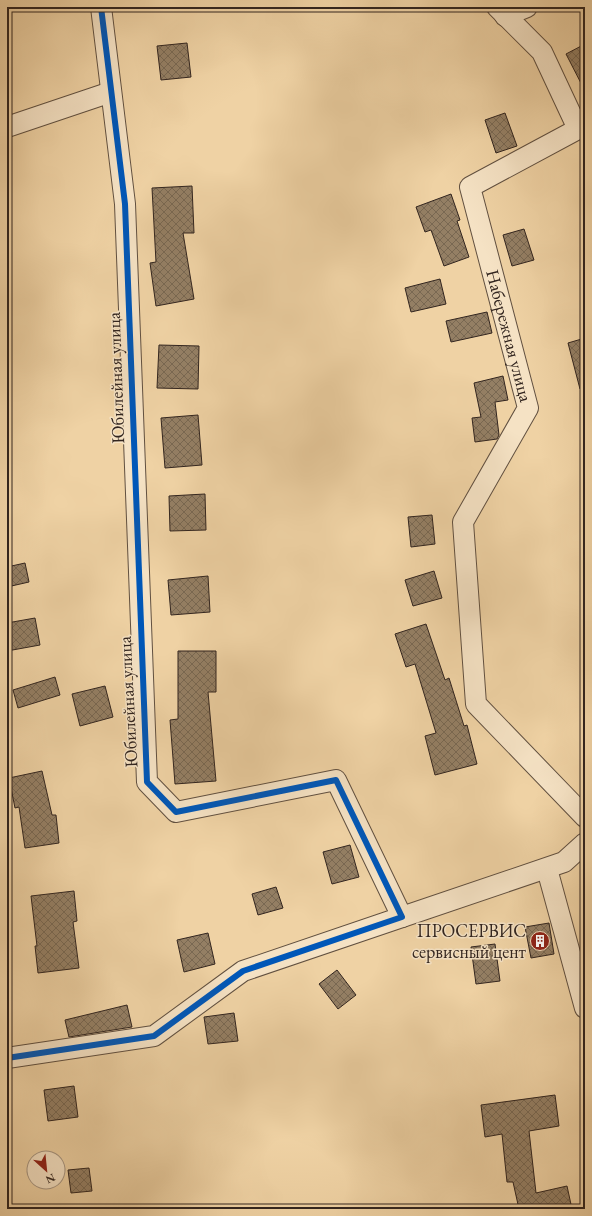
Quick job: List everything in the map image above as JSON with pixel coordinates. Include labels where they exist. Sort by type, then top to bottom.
[{"type":"street","name":"Юбилейная улица","points":[[101,7],[124,204],[147,782],[176,812],[336,780],[402,917]]},
{"type":"street","points":[[501,11],[527,7]]},
{"type":"street","name":"Набережная улица","points":[[501,11],[542,52],[578,129],[470,187],[528,408],[463,522],[476,704],[585,817]]},
{"type":"street","points":[[7,126],[111,92]]},
{"type":"street","points":[[7,1058],[154,1036],[243,971],[547,869],[564,862],[585,843]]},
{"type":"street","points":[[547,869],[585,1008]]},
{"type":"building","points":[[187,43],[191,77],[161,80],[157,46]]},
{"type":"building","points":[[585,44],[585,91],[566,54]]},
{"type":"building","points":[[505,113],[517,146],[496,153],[485,120]]},
{"type":"building","points":[[192,186],[194,233],[183,233],[194,299],[156,306],[150,263],[156,262],[152,188]]},
{"type":"building","points":[[451,194],[460,220],[457,221],[469,257],[444,266],[431,230],[425,232],[416,207]]},
{"type":"building","points":[[524,229],[534,260],[512,266],[503,235]]},
{"type":"building","points":[[440,279],[446,304],[411,312],[405,288]]},
{"type":"building","points":[[487,312],[492,333],[451,342],[446,321]]},
{"type":"building","points":[[585,338],[585,389],[580,389],[568,343]]},
{"type":"building","points":[[159,345],[199,346],[198,389],[157,388]]},
{"type":"building","points":[[503,376],[508,400],[495,402],[499,435],[497,439],[475,442],[472,418],[481,417],[474,383]]},
{"type":"building","points":[[198,415],[202,465],[165,468],[161,418]]},
{"type":"building","points":[[205,494],[206,530],[170,531],[169,496]]},
{"type":"building","points":[[432,515],[435,544],[411,547],[408,517]]},
{"type":"building","points":[[25,563],[29,582],[7,587],[7,567]]},
{"type":"building","points":[[434,571],[442,598],[413,606],[405,580]]},
{"type":"building","points":[[208,576],[210,612],[171,615],[168,580]]},
{"type":"building","points":[[35,618],[40,645],[7,651],[7,623]]},
{"type":"building","points":[[426,624],[445,680],[449,678],[464,726],[467,725],[477,764],[435,775],[425,736],[436,733],[415,664],[406,667],[395,634]]},
{"type":"building","points":[[178,651],[216,651],[216,692],[208,692],[216,781],[175,784],[170,720],[178,719]]},
{"type":"building","points":[[55,677],[60,695],[18,708],[13,690]]},
{"type":"building","points":[[105,686],[113,717],[80,726],[72,694]]},
{"type":"building","points":[[42,771],[52,815],[56,815],[59,843],[25,848],[19,807],[15,808],[9,778]]},
{"type":"building","points":[[350,845],[359,877],[332,884],[323,852]]},
{"type":"building","points":[[276,887],[283,908],[258,915],[252,894]]},
{"type":"building","points":[[74,891],[77,921],[73,922],[79,968],[38,973],[35,946],[37,946],[31,896]]},
{"type":"building","name":"ПРОСЕРВИС сервисный цент","points":[[549,923],[554,954],[531,958],[525,927]]},
{"type":"building","points":[[208,933],[215,964],[184,972],[177,940]]},
{"type":"building","points":[[495,944],[500,981],[476,984],[471,947]]},
{"type":"building","points":[[337,970],[356,995],[338,1009],[319,984]]},
{"type":"building","points":[[127,1005],[132,1027],[69,1037],[65,1020]]},
{"type":"building","points":[[234,1013],[238,1041],[208,1044],[204,1017]]},
{"type":"building","points":[[74,1086],[78,1117],[48,1121],[44,1090]]},
{"type":"building","points":[[555,1095],[559,1126],[529,1131],[536,1193],[567,1186],[572,1209],[519,1209],[513,1182],[507,1182],[502,1134],[485,1137],[481,1105]]},
{"type":"building","points":[[89,1168],[92,1191],[71,1193],[68,1170]]},
{"type":"cycle path","points":[[7,1058],[154,1036],[243,971],[402,917],[336,780],[176,812],[147,782],[125,204],[101,7]]},
{"type":"place","name":"ПРОСЕРВИС сервисный цент","points":[[540,941]]}]
